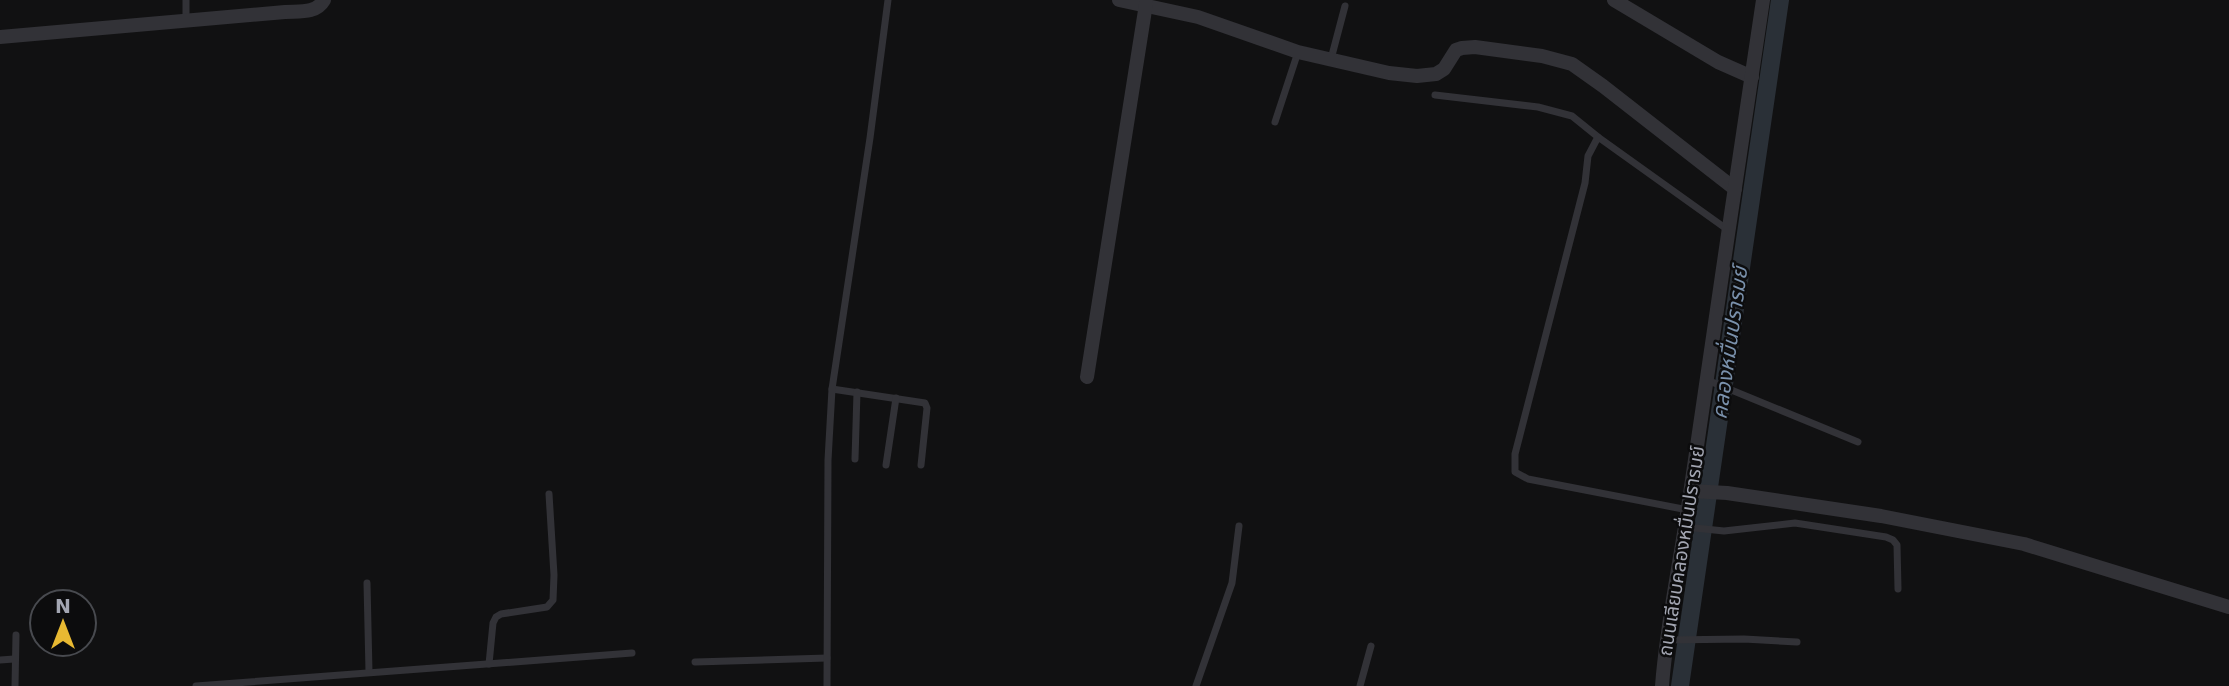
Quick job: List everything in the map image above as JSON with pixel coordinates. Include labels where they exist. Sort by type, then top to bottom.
[{"type":"street","points":[[0,37],[186,21],[285,6],[311,11],[321,6],[324,0]]},
{"type":"street","points":[[1119,0],[1198,17],[1298,52],[1389,74],[1418,76],[1442,71],[1456,50],[1462,48],[1542,56],[1572,64],[1735,189]]},
{"type":"street","points":[[1614,0],[1718,62],[1752,77]]},
{"type":"street","name":"ถนนเลียบคลองหมื่นปรารมย์","points":[[1662,686],[1666,640],[1691,491],[1763,0]]},
{"type":"street","points":[[1087,377],[1146,4]]},
{"type":"street","points":[[1691,491],[1727,493],[1881,516],[2024,544],[2229,607]]},
{"type":"lane","points":[[186,0],[186,21]]},
{"type":"lane","points":[[827,686],[828,460],[832,389],[888,0]]},
{"type":"lane","points":[[1331,59],[1345,6]]},
{"type":"lane","points":[[1275,122],[1298,52]]},
{"type":"lane","points":[[1435,95],[1538,107],[1572,116],[1728,231]]},
{"type":"lane","points":[[1598,137],[1588,156],[1585,183],[1515,454],[1515,472],[1528,480],[1688,510]]},
{"type":"lane","points":[[1706,380],[1858,442]]},
{"type":"lane","points":[[832,389],[922,402],[926,405],[921,465]]},
{"type":"lane","points":[[855,459],[858,392]]},
{"type":"lane","points":[[886,466],[896,398]]},
{"type":"lane","points":[[489,664],[496,617],[547,607],[552,600],[554,575],[549,494]]},
{"type":"lane","points":[[1685,527],[1724,531],[1795,523],[1886,537],[1897,545],[1898,589]]},
{"type":"lane","points":[[1196,686],[1232,583],[1239,526]]},
{"type":"lane","points":[[367,583],[369,672]]},
{"type":"lane","points":[[15,686],[16,635]]},
{"type":"lane","points":[[1666,640],[1797,642]]},
{"type":"lane","points":[[1360,686],[1371,646]]},
{"type":"lane","points":[[196,686],[632,653]]},
{"type":"lane","points":[[695,662],[827,658]]},
{"type":"lane","points":[[0,660],[14,659]]},
{"type":"waterway","name":"คลองหมื่นปรารมย์","points":[[1680,686],[1780,0]]}]
